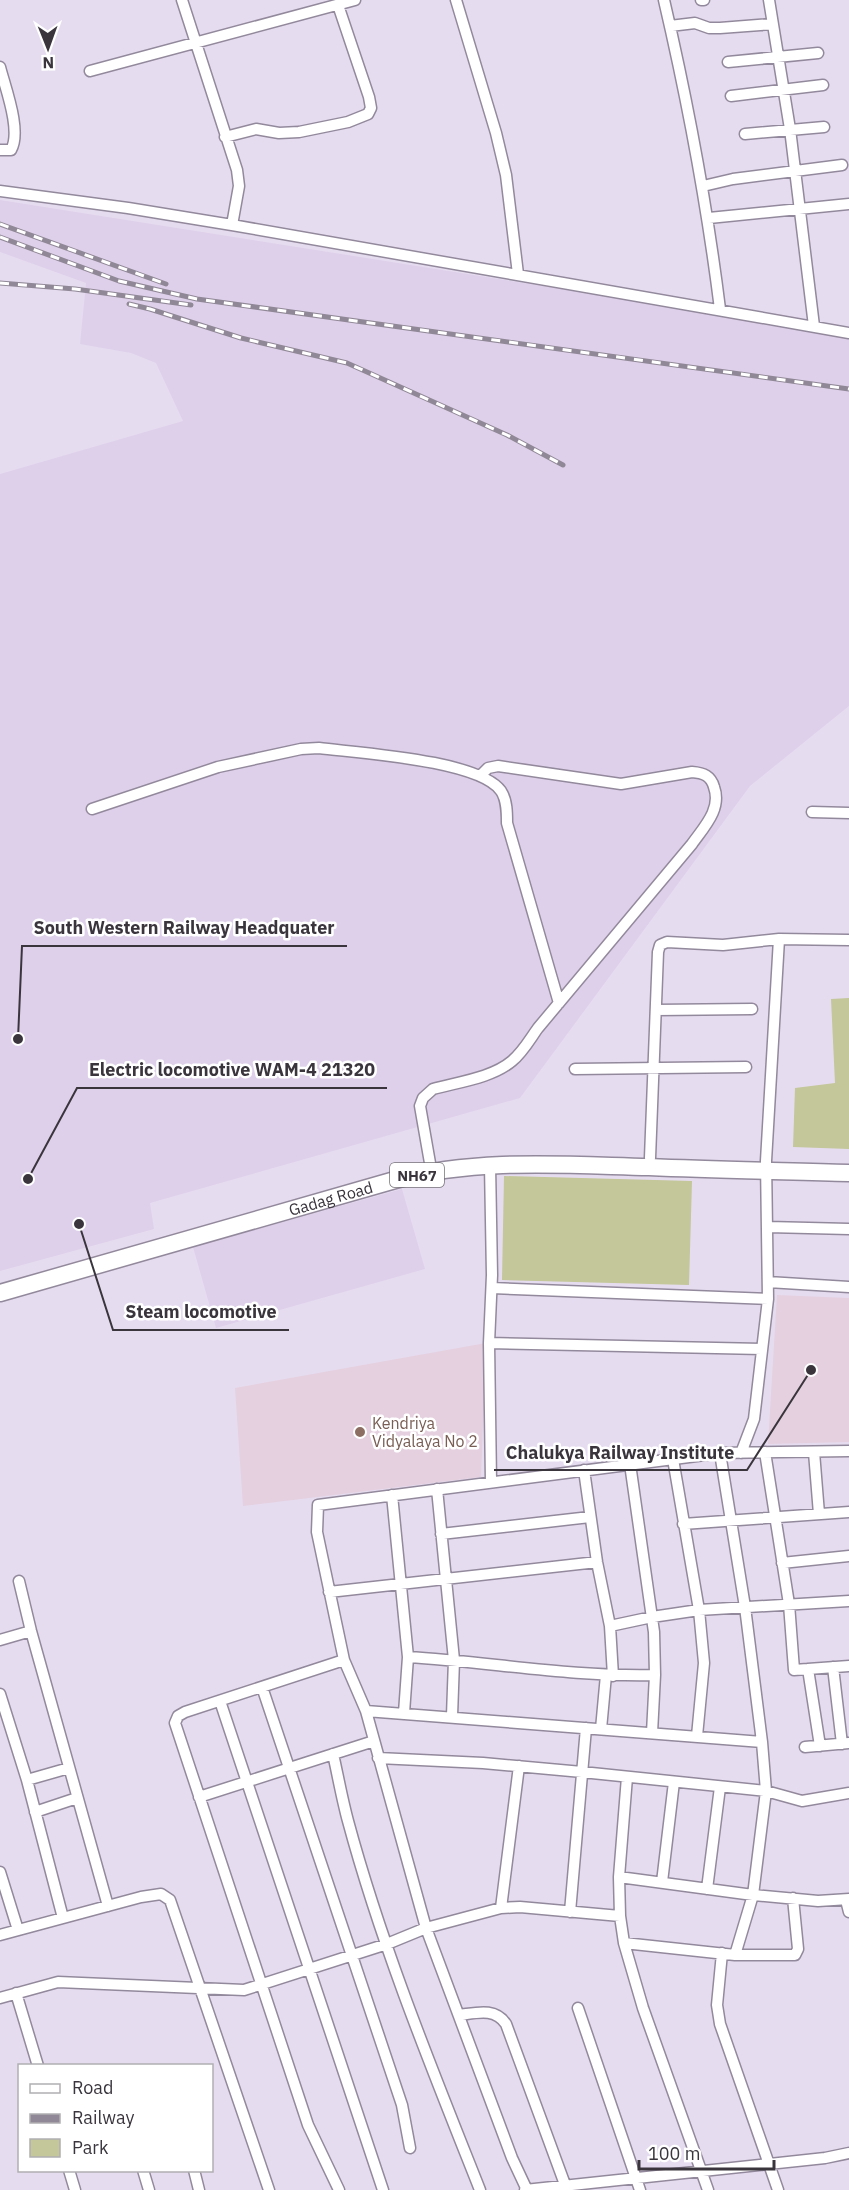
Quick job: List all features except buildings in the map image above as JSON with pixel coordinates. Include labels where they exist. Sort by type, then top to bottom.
[{"type":"highway","name":"Gadag Road","points":[[0,1283],[381,1174],[430,1163],[489,1156],[542,1154],[650,1158],[849,1173]]},
{"type":"highway","name":"Gadag Road","points":[[0,1293],[402,1178],[490,1165],[542,1163],[766,1166],[849,1164]]},
{"type":"street","points":[[182,0],[237,170],[239,186],[232,225]]},
{"type":"street","points":[[90,71],[355,0]]},
{"type":"street","points":[[456,0],[496,133],[506,175],[518,274]]},
{"type":"street","points":[[664,0],[691,120],[709,218],[720,309]]},
{"type":"street","points":[[769,0],[790,129],[814,326]]},
{"type":"street","points":[[225,137],[256,129],[279,133],[298,132],[348,122],[368,114],[371,108],[369,97],[338,5]]},
{"type":"street","points":[[670,26],[695,23],[709,28],[720,28],[772,24]]},
{"type":"street","points":[[728,62],[818,52]]},
{"type":"street","points":[[0,66],[12,113],[14,145],[11,150],[0,150]]},
{"type":"street","points":[[731,96],[823,85]]},
{"type":"street","points":[[0,110],[12,113]]},
{"type":"street","points":[[745,134],[824,127]]},
{"type":"street","points":[[703,186],[733,179],[842,165]]},
{"type":"street","points":[[0,191],[232,225],[849,333]]},
{"type":"street","points":[[709,218],[849,204]]},
{"type":"street","points":[[92,809],[218,767],[301,749],[319,748],[436,763],[480,776],[496,786],[502,794],[507,823],[559,1003]]},
{"type":"street","points":[[430,1163],[420,1106],[427,1093],[433,1089],[503,1068],[514,1060],[698,835],[714,812],[717,801],[716,791],[707,775],[692,772],[621,784],[498,766],[488,768],[480,776]]},
{"type":"street","points":[[812,812],[849,813]]},
{"type":"street","points":[[741,1453],[754,1419],[768,1299],[766,1166],[779,939]]},
{"type":"street","points":[[650,1158],[660,945],[663,943],[723,945],[779,939],[849,940]]},
{"type":"street","points":[[656,1010],[752,1009]]},
{"type":"street","points":[[575,1069],[746,1067]]},
{"type":"street","points":[[490,1165],[491,1482]]},
{"type":"street","points":[[768,1227],[849,1229]]},
{"type":"street","points":[[768,1282],[849,1287]]},
{"type":"street","points":[[492,1288],[768,1299]]},
{"type":"street","points":[[489,1343],[762,1349]]},
{"type":"street","points":[[849,1451],[720,1453],[318,1505],[317,1532],[344,1660],[366,1710],[426,1929],[526,2190],[566,2188],[635,2177],[825,2158],[849,2153]]},
{"type":"street","points":[[765,1452],[789,1604],[794,1670],[849,1666]]},
{"type":"street","points":[[813,1452],[819,1514]]},
{"type":"street","points":[[720,1453],[745,1607],[766,1791],[753,1895],[735,1955]]},
{"type":"street","points":[[673,1459],[699,1610],[704,1663],[697,1736]]},
{"type":"street","points":[[630,1464],[652,1617],[655,1675],[652,1732]]},
{"type":"street","points":[[584,1470],[609,1626],[609,1675],[601,1729]]},
{"type":"street","points":[[438,1489],[454,1660],[452,1716]]},
{"type":"street","points":[[392,1495],[408,1657],[404,1713]]},
{"type":"street","points":[[683,1524],[849,1512]]},
{"type":"street","points":[[441,1534],[590,1517]]},
{"type":"street","points":[[782,1563],[849,1556]]},
{"type":"street","points":[[329,1592],[597,1562]]},
{"type":"street","points":[[19,1581],[108,1906]]},
{"type":"street","points":[[609,1626],[699,1610],[849,1601]]},
{"type":"street","points":[[0,1640],[31,1631]]},
{"type":"street","points":[[408,1657],[609,1675],[655,1675]]},
{"type":"street","points":[[339,2190],[308,2125],[175,1728],[175,1719],[186,1712],[344,1660]]},
{"type":"street","points":[[805,1747],[845,1744],[833,1667]]},
{"type":"street","points":[[808,1669],[820,1746]]},
{"type":"street","points":[[262,1687],[402,2105],[410,2148]]},
{"type":"street","points":[[0,1694],[27,1780],[63,1918]]},
{"type":"street","points":[[220,1701],[383,2190]]},
{"type":"street","points":[[366,1710],[762,1742]]},
{"type":"street","points":[[570,1912],[586,1728]]},
{"type":"street","points":[[200,1797],[374,1741]]},
{"type":"street","points":[[333,1754],[348,1821],[387,1944],[421,2040],[480,2190]]},
{"type":"street","points":[[378,1758],[582,1772],[766,1791],[802,1801],[849,1793]]},
{"type":"street","points":[[501,1908],[519,1766]]},
{"type":"street","points":[[27,1780],[69,1768]]},
{"type":"street","points":[[627,1777],[619,1876],[620,1916],[624,1943],[643,2008],[708,2190]]},
{"type":"street","points":[[662,1882],[674,1782]]},
{"type":"street","points":[[707,1889],[720,1787]]},
{"type":"street","points":[[35,1812],[77,1798]]},
{"type":"street","points":[[0,1872],[18,1930]]},
{"type":"street","points":[[619,1876],[753,1895],[818,1901],[848,1900],[849,1912]]},
{"type":"street","points":[[0,1935],[155,1894],[161,1894],[170,1900],[202,1988],[268,2190]]},
{"type":"street","points":[[624,1943],[735,1955],[795,1955],[798,1949],[793,1898]]},
{"type":"street","points":[[0,1998],[58,1982],[244,1989],[309,1970],[426,1929],[501,1908],[520,1907],[620,1916]]},
{"type":"street","points":[[722,1953],[718,2015],[778,2190]]},
{"type":"street","points":[[16,1993],[37,2064]]},
{"type":"street","points":[[578,2008],[640,2190]]},
{"type":"street","points":[[459,2015],[483,2012],[494,2013],[502,2017],[566,2188]]},
{"type":"street","points":[[70,2172],[75,2190]]},
{"type":"street","points":[[144,2172],[149,2190]]},
{"type":"street","points":[[194,2172],[199,2190]]},
{"type":"shaded area","points":[[0,200],[695,310],[849,338],[849,706],[750,786],[520,1098],[150,1203],[154,1229],[0,1271],[0,474],[183,421],[156,363],[131,353],[80,344],[86,283],[0,252]]},
{"type":"shaded area","points":[[402,1189],[425,1269],[216,1328],[193,1247]]},
{"type":"shaded area","points":[[777,1295],[849,1298],[849,1442],[768,1444]]},
{"type":"shaded area","name":"Kendriya Vidyalaya No 2","points":[[486,1343],[481,1477],[243,1506],[235,1388]]},
{"type":"green space","points":[[849,998],[849,1149],[793,1147],[795,1088],[835,1083],[831,999]]},
{"type":"green space","points":[[504,1176],[692,1181],[689,1285],[502,1280]]},
{"type":"railway","points":[[0,224],[166,284]]},
{"type":"railway","points":[[0,237],[119,281],[197,299],[849,389]]},
{"type":"railway","points":[[0,283],[75,289],[191,305]]},
{"type":"railway","points":[[129,304],[241,338],[347,363],[507,435],[563,465]]},
{"type":"place","name":"South Western Railway Headquater","points":[[18,1039]]},
{"type":"place","name":"Electric locomotive WAM-4 21320","points":[[28,1179]]},
{"type":"place","name":"Steam locomotive","points":[[79,1224]]},
{"type":"place","name":"Chalukya Railway Institute","points":[[811,1370]]},
{"type":"place","name":"Kendriya Vidyalaya No 2","points":[[360,1432]]}]
